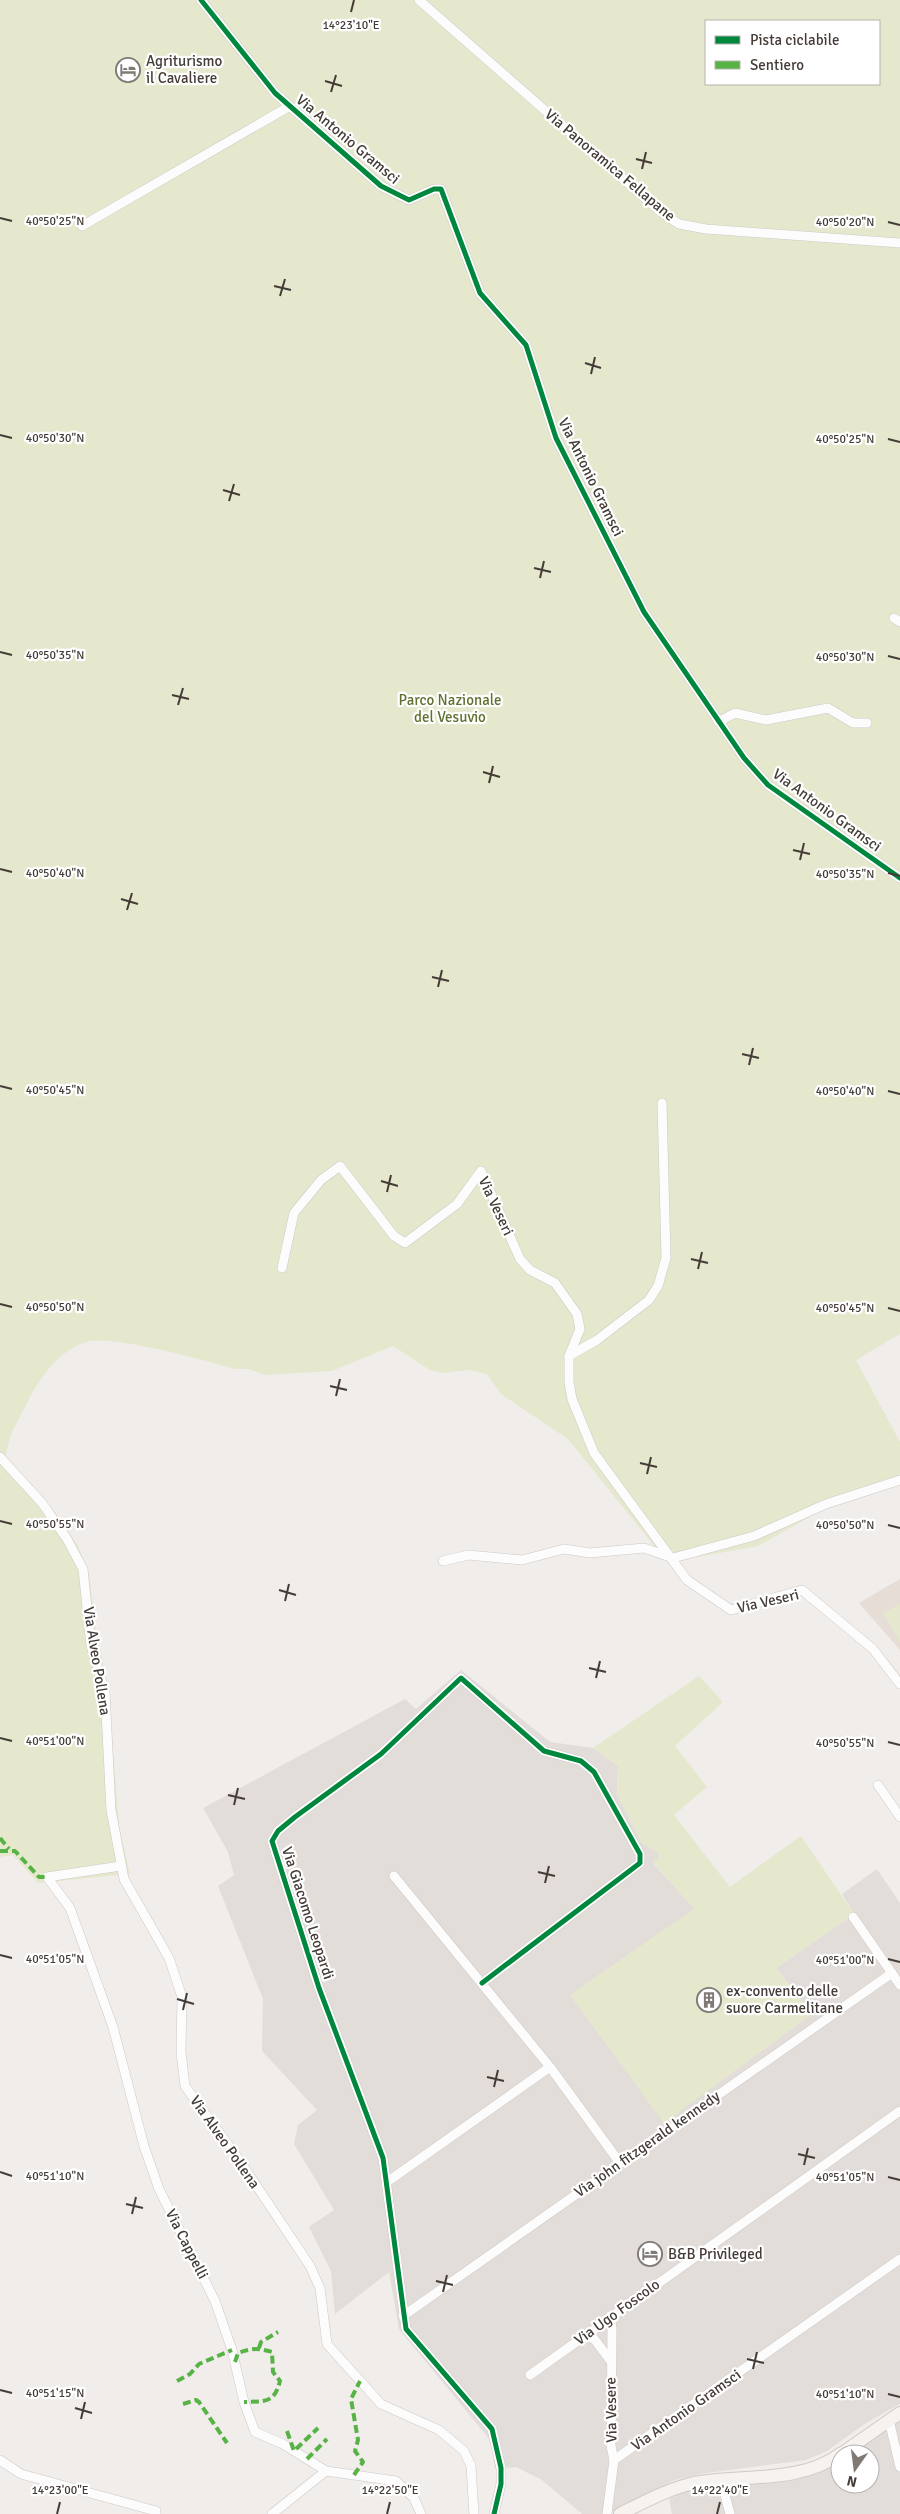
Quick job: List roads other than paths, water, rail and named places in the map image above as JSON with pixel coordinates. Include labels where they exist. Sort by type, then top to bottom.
[{"type":"street","name":"Via Antonio Gramsci","points":[[201,0],[275,93],[381,186],[400,198],[409,200],[434,189],[441,189],[480,293],[526,345],[556,438],[644,612],[718,722],[744,758],[768,785],[900,878]]},
{"type":"street","name":"Via Panoramica Fellapane","points":[[419,0],[661,212],[679,224],[706,229],[900,242]]},
{"type":"street","points":[[82,226],[290,106]]},
{"type":"street","points":[[718,722],[735,713],[766,720],[828,708],[854,723],[867,722]]},
{"type":"street","points":[[569,1356],[597,1340],[649,1300],[658,1286],[666,1258],[662,1103]]},
{"type":"street","name":"Via Veseri","points":[[282,1268],[294,1213],[321,1180],[340,1166],[394,1236],[405,1243],[457,1204],[481,1170],[520,1259],[530,1270],[555,1283],[577,1314],[580,1329],[569,1356],[572,1399],[594,1453],[673,1558],[687,1580],[731,1610],[802,1590],[873,1650],[900,1684]]},
{"type":"street","name":"Via Alveo Pollena","points":[[0,1457],[42,1503],[67,1539],[83,1569],[91,1646],[105,1692],[111,1810],[121,1866],[124,1879],[169,1958],[182,1997],[181,2052],[185,2086],[240,2161],[310,2266],[320,2288],[327,2344],[381,2404],[439,2430],[464,2451],[471,2466],[474,2514]]},
{"type":"street","points":[[443,1561],[468,1555],[522,1560],[564,1548],[590,1553],[644,1548],[673,1558],[754,1536],[826,1504],[900,1480]]},
{"type":"street","name":"Via Giacomo Leopardi","points":[[482,1983],[640,1863],[640,1854],[594,1772],[581,1760],[544,1751],[461,1678],[381,1754],[294,1817],[278,1831],[272,1841],[319,1988],[383,2158],[402,2316],[406,2329],[492,2429],[501,2468],[501,2484],[494,2514]]},
{"type":"street","points":[[878,1785],[900,1817]]},
{"type":"street","name":"Via Cappelli","points":[[121,1866],[47,1877],[70,1908],[113,2027],[144,2146],[159,2190],[215,2301],[232,2350],[244,2402],[255,2432],[283,2444],[326,2471],[396,2481],[414,2498],[421,2514]]},
{"type":"street","points":[[394,1876],[550,2067],[620,2162]]},
{"type":"street","points":[[853,1917],[900,1985]]},
{"type":"street","name":"Via john fitzgerald kennedy","points":[[402,2316],[892,1973]]},
{"type":"street","points":[[387,2182],[550,2067]]},
{"type":"street","name":"Via Ugo Foscolo","points":[[530,2375],[610,2316],[900,2111]]},
{"type":"street","name":"Via Antonio Gramsci","points":[[614,2460],[900,2259]]},
{"type":"street","name":"Via Vesere","points":[[610,2316],[612,2329],[610,2360],[611,2446],[614,2460]]},
{"type":"street","points":[[586,2334],[595,2340],[610,2360]]},
{"type":"street","points":[[855,2444],[895,2417],[900,2465]]},
{"type":"street","points":[[0,2460],[21,2474],[156,2511],[156,2514]]},
{"type":"street","points":[[607,2514],[614,2460]]},
{"type":"street","points":[[620,2514],[678,2487],[793,2472],[830,2461]]},
{"type":"street","points":[[272,2514],[326,2471]]},
{"type":"street","points":[[721,2480],[730,2514]]},
{"type":"place","name":"Agriturismo il Cavaliere","points":[[128,70]]},
{"type":"place","name":"ex-convento delle suore Carmelitane","points":[[709,2000]]},
{"type":"place","name":"B&B Privileged","points":[[650,2254]]},
{"type":"park label","name":"Parco Nazionale del Vesuvio","points":[[450,708]]}]
